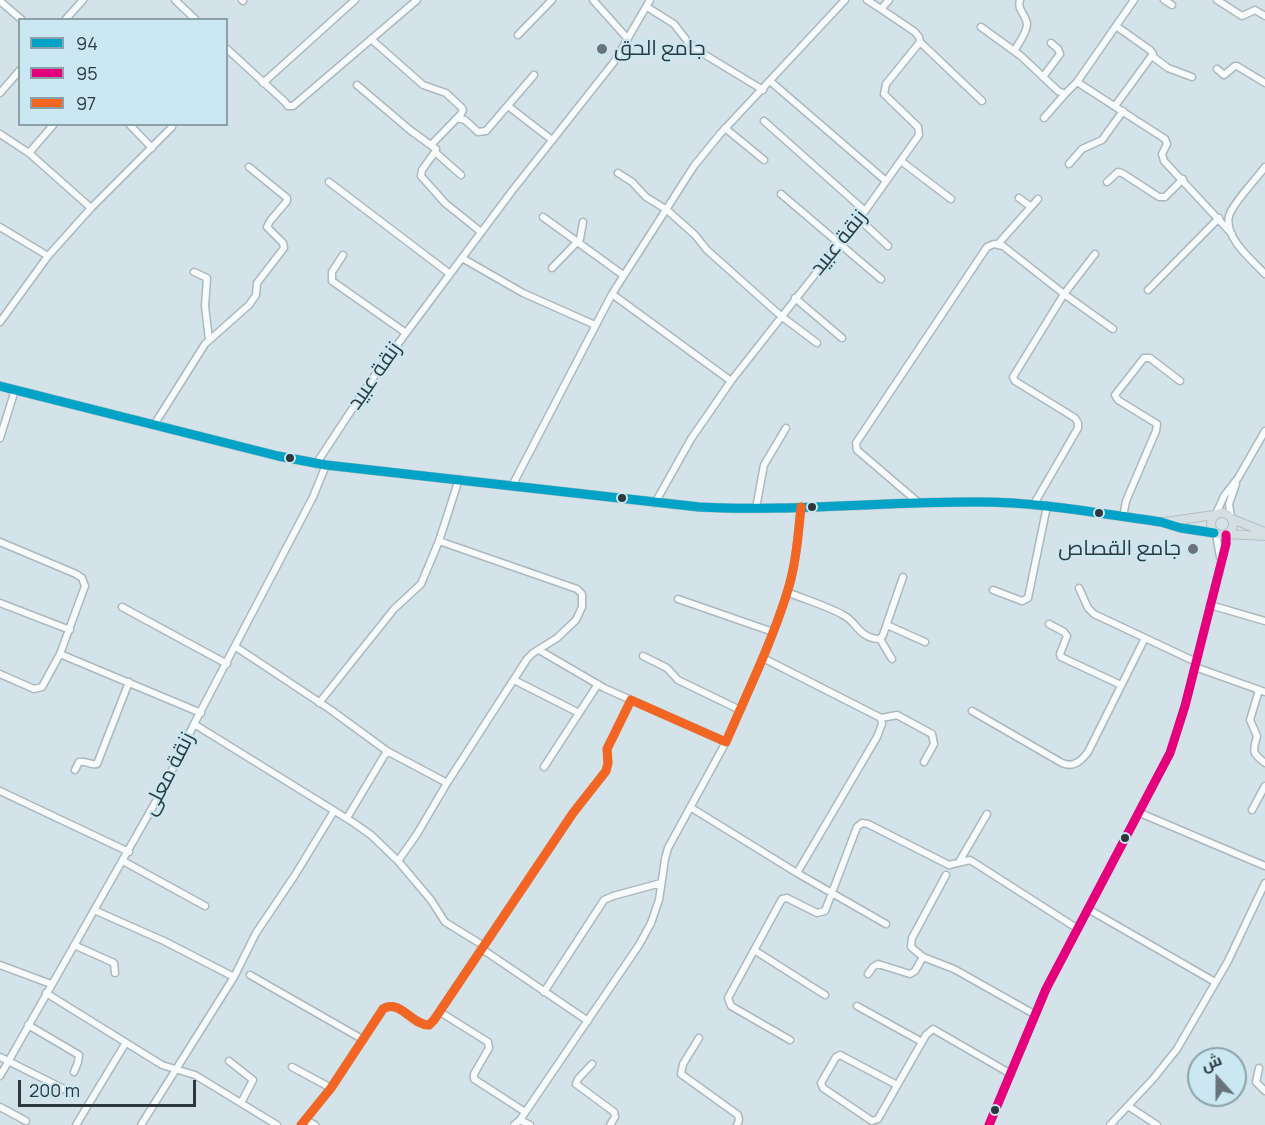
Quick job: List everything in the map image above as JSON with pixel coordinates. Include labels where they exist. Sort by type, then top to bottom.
[{"type":"main road","points":[[0,386],[316,464],[699,507],[756,508],[982,502],[1034,504],[1161,522],[1181,528],[1215,533],[1265,536]]},
{"type":"main road","points":[[1161,522],[1222,513],[1265,532]]},
{"type":"main road","points":[[1215,515],[1210,525],[1215,533]]},
{"type":"main road","points":[[1226,534],[1233,526],[1231,518]]},
{"type":"street","points":[[67,18],[83,0]]},
{"type":"street","points":[[175,0],[194,18]]},
{"type":"street","points":[[263,82],[355,0]]},
{"type":"street","points":[[518,35],[552,0]]},
{"type":"street","points":[[593,0],[628,39]]},
{"type":"street","points":[[512,486],[612,294],[700,158],[725,128],[845,0]]},
{"type":"street","points":[[867,0],[915,32],[920,42],[982,101]]},
{"type":"street","points":[[881,9],[889,0]]},
{"type":"street","points":[[1014,51],[1027,23],[1019,9],[1020,0]]},
{"type":"street","points":[[1044,118],[1077,82],[1134,0]]},
{"type":"street","points":[[1164,0],[1172,5]]},
{"type":"street","points":[[1216,0],[1242,16],[1255,10],[1265,16]]},
{"type":"street","points":[[0,1],[20,18]]},
{"type":"street","points":[[228,50],[288,106],[293,106],[414,1]]},
{"type":"street","points":[[649,3],[674,24],[688,42],[702,53],[762,90]]},
{"type":"street","name":"زنقة عبيد","points":[[316,464],[370,382],[406,333],[614,62],[649,3]]},
{"type":"street","points":[[1116,26],[1150,50],[1152,56],[1168,68],[1192,77]]},
{"type":"street","points":[[981,27],[1014,51],[1058,91],[1065,94]]},
{"type":"street","points":[[371,39],[423,85],[452,97],[463,110],[431,145]]},
{"type":"street","name":"زنقة عبيد","points":[[656,503],[691,439],[731,381],[865,212],[916,141],[919,131],[915,124],[886,98],[884,88],[920,42]]},
{"type":"street","points":[[1043,77],[1060,54],[1051,43]]},
{"type":"street","points":[[1115,106],[1152,56]]},
{"type":"street","points":[[1217,69],[1224,75],[1237,66],[1265,83]]},
{"type":"street","points":[[0,93],[18,72]]},
{"type":"street","points":[[457,118],[465,120],[478,132],[486,131],[534,75]]},
{"type":"street","points":[[770,81],[886,181]]},
{"type":"street","points":[[1077,82],[1165,139],[1167,144],[1162,154],[1163,159],[1219,218],[1240,247],[1265,274]]},
{"type":"street","points":[[357,85],[436,149],[435,152],[461,175]]},
{"type":"street","points":[[508,106],[552,140]]},
{"type":"street","points":[[1069,164],[1082,149],[1102,140],[1122,111]]},
{"type":"street","points":[[764,121],[865,212]]},
{"type":"street","points":[[28,153],[52,126]]},
{"type":"street","points":[[131,126],[152,148]]},
{"type":"street","points":[[0,322],[48,256],[91,208],[172,127]]},
{"type":"street","points":[[725,128],[764,160]]},
{"type":"street","points":[[0,134],[28,153],[91,208]]},
{"type":"street","points":[[435,152],[422,170],[421,176],[445,203],[482,232]]},
{"type":"street","points":[[901,161],[951,199]]},
{"type":"street","points":[[154,425],[209,340],[238,316],[255,298],[257,283],[284,248],[283,243],[267,227],[287,198],[249,167]]},
{"type":"street","points":[[1232,234],[1229,222],[1230,213],[1265,167]]},
{"type":"street","points":[[618,173],[632,182],[646,197],[667,210],[695,235],[707,250],[781,316],[817,343]]},
{"type":"street","points":[[1107,182],[1113,174],[1122,173],[1164,197],[1183,179]]},
{"type":"street","points":[[329,182],[450,274]]},
{"type":"street","points":[[781,194],[881,279]]},
{"type":"street","points":[[1019,198],[1030,207]]},
{"type":"street","points":[[998,244],[1038,199]]},
{"type":"street","points":[[543,217],[623,275]]},
{"type":"street","points":[[1148,290],[1219,218]]},
{"type":"street","points":[[859,219],[888,246]]},
{"type":"street","points":[[552,268],[578,243],[583,222]]},
{"type":"street","points":[[0,227],[48,256]]},
{"type":"street","points":[[920,503],[857,450],[856,443],[991,244],[1007,248],[1064,294],[1113,329]]},
{"type":"street","points":[[1034,504],[1078,428],[1078,423],[1075,418],[1012,378],[1064,294],[1095,254]]},
{"type":"street","points":[[343,255],[332,272],[332,281],[406,333]]},
{"type":"street","points":[[462,258],[523,293],[595,326]]},
{"type":"street","points":[[194,272],[205,276],[208,282],[205,306],[209,340]]},
{"type":"street","points":[[612,294],[731,381]]},
{"type":"street","points":[[795,298],[843,338]]},
{"type":"street","points":[[1123,517],[1126,501],[1156,431],[1156,424],[1118,400],[1115,395],[1144,358],[1150,358],[1180,381]]},
{"type":"street","points":[[0,438],[15,390]]},
{"type":"street","points":[[756,508],[764,465],[786,428]]},
{"type":"street","points":[[1215,515],[1224,496],[1238,478],[1265,432]]},
{"type":"street","name":"زنقة معلى","points":[[0,1076],[164,787],[194,724],[313,497],[326,465]]},
{"type":"street","points":[[1231,518],[1229,504],[1238,478]]},
{"type":"street","points":[[319,702],[394,609],[420,585],[439,541],[459,479]]},
{"type":"street","points":[[993,590],[1022,601],[1029,598],[1047,506]]},
{"type":"street","points":[[514,1125],[520,1120],[588,1021],[639,945],[651,923],[659,900],[666,853],[726,742],[774,632],[794,561],[801,507]]},
{"type":"street","points":[[1215,533],[1221,564]]},
{"type":"street","points":[[989,1125],[1034,1014],[1170,753],[1185,706],[1226,544],[1226,534]]},
{"type":"street","points":[[398,861],[527,659],[558,638],[576,620],[582,607],[582,594],[577,589],[439,541]]},
{"type":"street","points":[[0,552],[2,543],[76,574],[82,578],[85,586],[60,654],[42,687],[38,689],[0,674]]},
{"type":"street","points":[[880,639],[903,577]]},
{"type":"street","points":[[1079,588],[1091,612],[1195,664],[1262,691],[1250,720],[1257,736],[1253,748],[1254,753],[1265,763]]},
{"type":"street","points":[[787,592],[846,616],[858,630],[876,640],[880,639]]},
{"type":"street","points":[[678,599],[774,632]]},
{"type":"street","points":[[0,603],[70,630]]},
{"type":"street","points":[[1210,605],[1265,621]]},
{"type":"street","points":[[122,607],[227,664]]},
{"type":"street","points":[[1049,624],[1066,634],[1067,638],[1060,654],[1061,657],[1121,685]]},
{"type":"street","points":[[887,625],[925,642]]},
{"type":"street","points":[[972,711],[1062,763],[1073,765],[1083,759],[1088,752],[1145,638]]},
{"type":"street","points":[[880,639],[892,659]]},
{"type":"street","points":[[236,647],[387,751],[447,783]]},
{"type":"street","points":[[539,650],[598,684],[726,742]]},
{"type":"street","points":[[60,654],[201,713]]},
{"type":"street","points":[[643,656],[667,668],[678,680],[740,710]]},
{"type":"street","points":[[763,658],[881,718],[897,715],[932,734],[934,744],[924,762]]},
{"type":"street","points":[[514,680],[579,713]]},
{"type":"street","points":[[75,770],[82,761],[97,764],[129,682]]},
{"type":"street","points":[[544,768],[598,684]]},
{"type":"street","points":[[315,1125],[303,1122],[331,1088],[383,1009],[387,1006],[396,1007],[423,1025],[431,1024],[440,1012],[573,813],[606,771],[607,749],[631,700]]},
{"type":"street","points":[[797,873],[873,744],[882,724],[881,718]]},
{"type":"street","points":[[194,724],[371,835],[398,861],[431,900],[445,922],[588,1021]]},
{"type":"street","points":[[347,818],[387,751]]},
{"type":"street","points":[[1252,810],[1265,786]]},
{"type":"street","points":[[0,791],[129,852]]},
{"type":"street","points":[[690,807],[832,894],[886,924]]},
{"type":"street","points":[[141,1125],[234,977],[256,933],[334,811]]},
{"type":"street","points":[[1140,813],[1265,866]]},
{"type":"street","points":[[959,863],[987,814]]},
{"type":"street","points":[[790,1040],[729,1002],[728,998],[782,899],[787,898],[820,914],[825,911],[857,827],[861,823],[868,824],[945,864],[951,865],[970,860],[1078,929]]},
{"type":"street","points":[[123,861],[205,906]]},
{"type":"street","points":[[946,875],[911,942],[914,950],[923,957],[954,969],[1034,1014]]},
{"type":"street","points":[[544,992],[604,900],[661,883]]},
{"type":"street","points":[[1110,1125],[1154,1079],[1177,1049],[1228,961],[1265,883]]},
{"type":"street","points":[[1088,909],[1215,982]]},
{"type":"street","points":[[94,910],[164,941],[234,977]]},
{"type":"street","points":[[74,945],[114,963],[115,973]]},
{"type":"street","points":[[754,950],[825,995]]},
{"type":"street","points":[[868,974],[878,964],[910,974],[915,971],[923,957]]},
{"type":"street","points":[[0,965],[51,984]]},
{"type":"street","points":[[250,975],[362,1039]]},
{"type":"street","points":[[46,993],[162,1065],[195,1075],[277,1125]]},
{"type":"street","points":[[857,1006],[921,1042]]},
{"type":"street","points":[[440,1012],[488,1042],[489,1048],[474,1074],[474,1079],[525,1112]]},
{"type":"street","points":[[28,1025],[79,1055],[74,1072]]},
{"type":"street","points":[[897,1085],[840,1055],[836,1057],[820,1083],[823,1088],[872,1121],[878,1119],[897,1085],[921,1042],[928,1032],[937,1029],[1011,1074]]},
{"type":"street","points":[[699,1038],[683,1064],[681,1074],[738,1115],[737,1125]]},
{"type":"street","points":[[76,1125],[126,1044]]},
{"type":"street","points":[[0,1057],[72,1093]]},
{"type":"street","points":[[229,1061],[254,1080],[241,1103]]},
{"type":"street","points":[[592,1064],[576,1084],[614,1112],[615,1116],[610,1125]]},
{"type":"street","points":[[292,1067],[331,1088]]},
{"type":"street","points":[[1259,1068],[1256,1082],[1265,1091]]},
{"type":"street","points":[[1128,1106],[1156,1125]]},
{"type":"street","points":[[0,1107],[26,1121]]},
{"type":"street","points":[[520,1120],[530,1125]]},
{"type":"transit line","name":"94","points":[[0,386],[278,456],[326,465],[699,507],[769,508],[945,502],[1026,504],[1161,522],[1181,528],[1214,533]]},
{"type":"transit line","name":"97","points":[[301,1125],[331,1088],[383,1009],[395,1007],[423,1024],[429,1025],[434,1020],[573,813],[606,771],[607,749],[631,700],[726,742],[781,612],[795,561],[801,507]]},
{"type":"transit line","name":"95","points":[[989,1125],[1046,989],[1170,753],[1185,706],[1226,544],[1226,535]]},
{"type":"place","name":"جامع الحق","points":[[602,49]]},
{"type":"place","name":"جامع القصاص","points":[[1193,549]]}]
